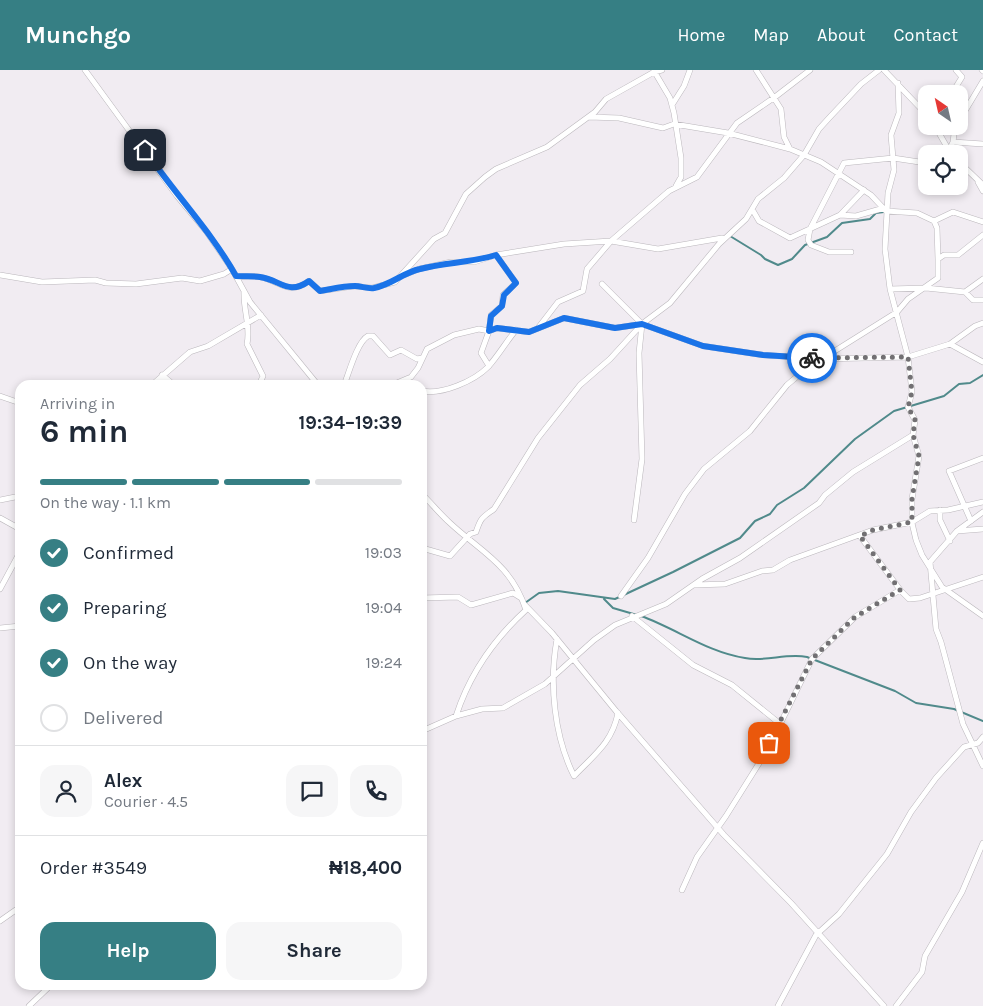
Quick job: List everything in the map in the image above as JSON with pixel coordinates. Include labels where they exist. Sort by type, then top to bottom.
[{"type":"street","points":[[85,70],[232,269],[249,300],[314,380]]},
{"type":"street","points":[[236,276],[261,277],[290,288],[302,286],[309,281],[320,291],[354,286],[372,288],[396,282],[434,239],[445,234],[466,194],[485,177],[496,169],[547,147],[589,117],[606,99],[654,71],[662,70]]},
{"type":"street","points":[[672,105],[684,86],[690,70]]},
{"type":"street","points":[[756,70],[781,109],[784,137],[790,149]]},
{"type":"street","points":[[538,328],[558,302],[583,291],[587,269],[611,242],[676,186],[699,176],[728,132],[749,114],[810,70]]},
{"type":"street","points":[[427,549],[450,556],[468,536],[476,532],[478,523],[484,514],[494,509],[538,438],[580,384],[610,359],[642,324],[670,303],[725,237],[746,220],[758,199],[784,178],[805,154],[819,129],[861,84],[879,70]]},
{"type":"street","points":[[884,70],[918,105]]},
{"type":"street","points":[[956,70],[962,77],[957,85]]},
{"type":"street","points":[[654,71],[672,105],[680,158],[680,178],[676,186]]},
{"type":"street","points":[[968,106],[983,81]]},
{"type":"street","points":[[898,83],[899,113],[891,135],[894,170],[885,210],[885,249],[890,289],[908,357],[912,392],[908,407],[915,420],[913,435],[919,456],[912,499],[912,522],[922,555],[945,589],[983,616]]},
{"type":"street","points":[[589,117],[619,118],[663,128],[674,124],[728,132],[790,149],[805,154],[864,190],[885,210]]},
{"type":"street","points":[[952,145],[954,135]]},
{"type":"street","points":[[953,142],[983,144]]},
{"type":"street","points":[[851,252],[829,252],[811,245],[808,240],[810,228],[845,163],[893,158],[918,162]]},
{"type":"street","points":[[968,171],[981,183],[983,191]]},
{"type":"street","points":[[752,209],[759,221],[790,238],[840,215],[864,190]]},
{"type":"street","points":[[621,596],[648,558],[685,494],[704,469],[750,431],[787,385],[822,359],[897,312],[908,299],[938,278],[937,228],[934,221],[917,213],[885,210],[856,216],[840,215]]},
{"type":"street","points":[[934,221],[953,212],[983,222]]},
{"type":"street","points":[[938,259],[944,255],[958,256],[983,235]]},
{"type":"street","points":[[402,275],[451,262],[474,262],[496,255],[564,244],[611,242],[658,249],[716,241],[725,237]]},
{"type":"street","points":[[489,366],[481,352],[489,331],[491,316],[502,306],[504,295],[516,283],[496,255]]},
{"type":"street","points":[[0,274],[42,282],[95,280],[106,283],[136,284],[182,278],[200,281],[224,274],[232,269]]},
{"type":"street","points":[[964,292],[983,279]]},
{"type":"street","points":[[602,284],[642,324],[703,346],[763,355],[822,359],[908,357],[950,344],[975,326],[983,323]]},
{"type":"street","points":[[890,289],[926,288],[964,292],[974,300],[983,300]]},
{"type":"street","points":[[244,289],[243,302],[249,336],[247,344],[263,376],[261,380]]},
{"type":"street","points":[[157,380],[190,352],[208,346],[261,315]]},
{"type":"street","points":[[407,380],[414,374],[427,349],[454,335],[479,329],[489,331],[497,328],[526,332],[564,318],[615,328],[642,324]]},
{"type":"street","points":[[634,520],[642,459],[639,353],[642,324]]},
{"type":"street","points":[[427,391],[455,386],[489,366],[516,330]]},
{"type":"street","points":[[345,380],[347,372],[357,354],[358,346],[368,336],[373,336],[390,355],[401,350],[417,359],[422,358]]},
{"type":"street","points":[[950,344],[983,362]]},
{"type":"street","points":[[162,375],[168,380]]},
{"type":"street","points":[[0,396],[15,401]]},
{"type":"street","points":[[427,729],[456,716],[482,709],[503,708],[553,677],[594,640],[632,616],[666,604],[740,558],[819,503],[825,495],[853,472],[913,435]]},
{"type":"street","points":[[971,522],[949,471],[983,458]]},
{"type":"street","points":[[0,500],[15,497]]},
{"type":"street","points":[[427,499],[450,523],[468,536],[512,578],[526,610],[504,630],[476,668],[456,716]]},
{"type":"street","points":[[695,585],[725,584],[762,571],[772,570],[790,560],[873,530],[912,522],[930,510],[983,502]]},
{"type":"street","points":[[940,510],[940,520],[950,541]]},
{"type":"street","points":[[983,512],[957,531],[930,562],[936,629],[963,724],[970,743],[983,766]]},
{"type":"street","points":[[0,518],[15,526]]},
{"type":"street","points":[[957,531],[983,529]]},
{"type":"street","points":[[860,536],[900,590],[909,599],[932,594],[983,576]]},
{"type":"street","points":[[0,590],[15,562]]},
{"type":"street","points":[[682,890],[697,856],[718,828],[768,750],[779,723],[812,659],[855,617],[900,590]]},
{"type":"street","points":[[427,598],[458,597],[471,605],[513,593],[523,601],[718,828],[819,933],[884,1006]]},
{"type":"street","points":[[632,616],[693,665],[732,685],[779,723]]},
{"type":"street","points":[[0,628],[15,626]]},
{"type":"street","points":[[557,639],[553,677],[562,753],[574,776],[611,737],[616,727],[618,713]]},
{"type":"street","points":[[778,1006],[819,933],[839,914],[886,854],[911,812],[936,778],[964,747],[970,743],[978,743],[983,737]]},
{"type":"street","points":[[896,1006],[922,972],[925,956],[962,892],[983,843]]},
{"type":"street","points":[[0,921],[15,910]]},
{"type":"street","points":[[28,1006],[46,990]]},
{"type":"waterway","points":[[730,236],[765,259],[778,265],[792,259],[805,245],[827,237],[842,223],[870,219],[876,213],[884,212]]},
{"type":"waterway","points":[[525,603],[539,593],[558,591],[615,599],[673,572],[740,538],[755,521],[770,514],[777,505],[804,488],[855,439],[894,411],[944,396],[959,384],[970,383],[983,375]]},
{"type":"waterway","points":[[604,599],[613,608],[637,615]]},
{"type":"waterway","points":[[641,616],[705,646],[731,655],[753,659],[791,656],[807,657],[895,691],[916,703],[954,709],[983,721]]},
{"type":"way so far","points":[[769,743],[812,659],[855,617],[900,590],[871,548],[860,536],[873,530],[912,522],[912,499],[919,456],[913,435],[915,420],[908,407],[912,392],[908,357],[812,358]]},
{"type":"route","points":[[145,150],[177,196],[206,231],[236,276],[261,277],[290,288],[302,286],[309,281],[313,287],[320,291],[354,286],[372,288],[396,282],[402,275],[419,269],[451,262],[474,262],[496,255],[516,283],[504,295],[502,306],[491,316],[489,331],[497,328],[511,328],[529,332],[564,318],[615,328],[642,324],[703,346],[740,350],[763,355],[812,358]]}]
